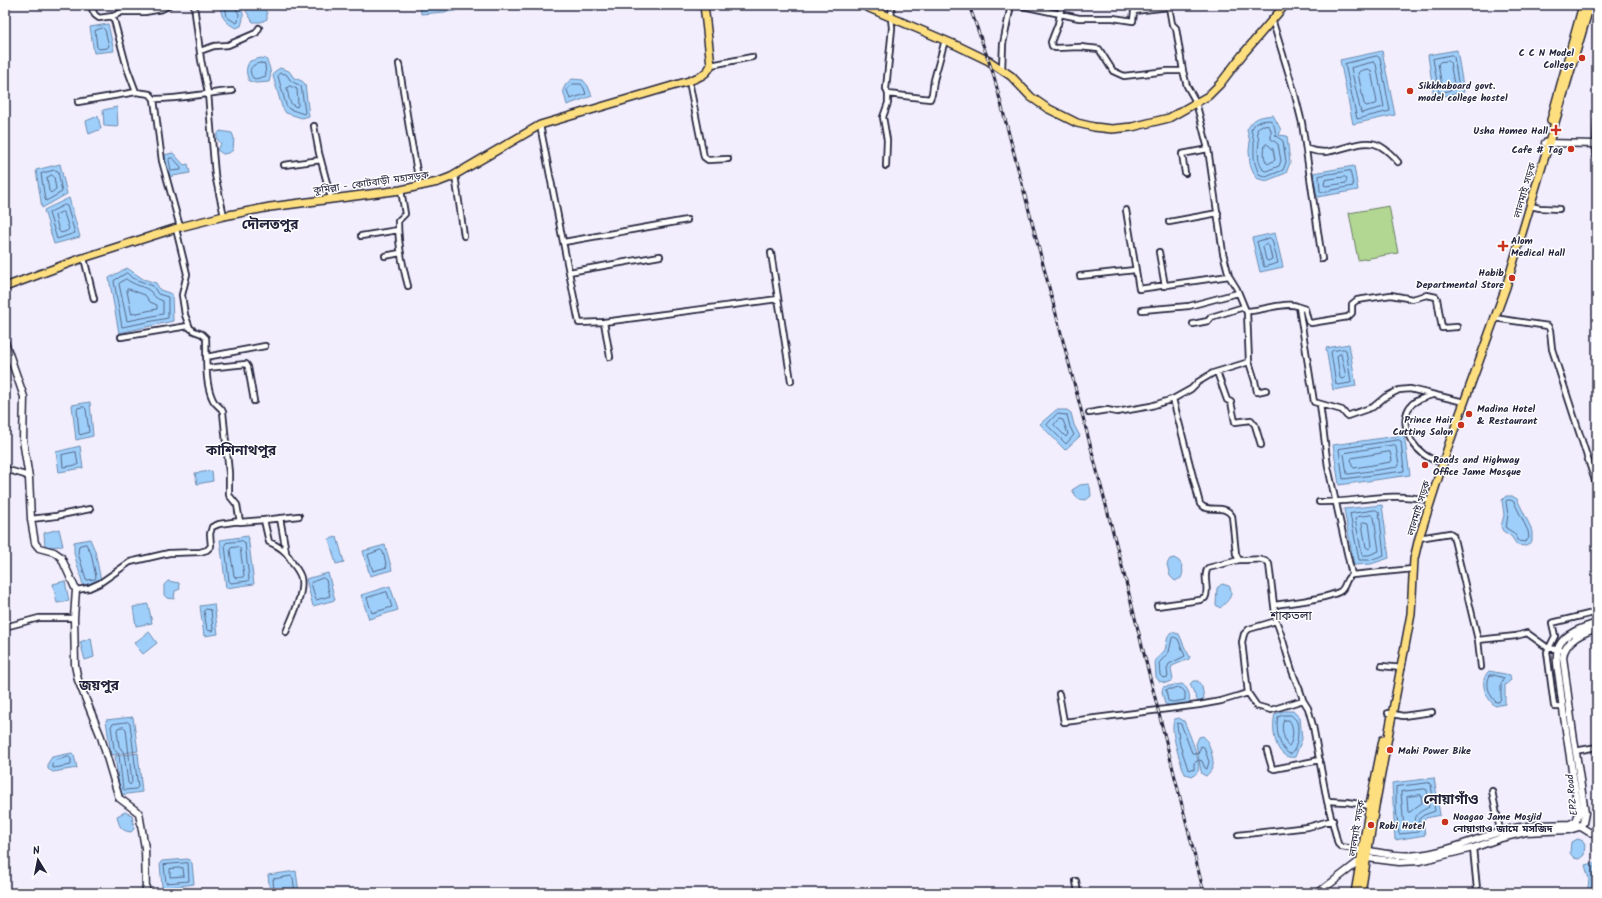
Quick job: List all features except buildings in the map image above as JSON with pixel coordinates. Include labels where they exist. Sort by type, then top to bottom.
[{"type":"main road","points":[[704,5],[711,65]]},
{"type":"main road","points":[[862,5],[945,40],[1002,69],[1032,97],[1047,108],[1077,123],[1112,129],[1152,123],[1169,118],[1208,96],[1220,84],[1272,19],[1286,5]]},
{"type":"main road","name":"লালমাই সড়ক","points":[[1577,40],[1583,5]]},
{"type":"main road","name":"লালমাই সড়ক","points":[[1494,318],[1577,40],[1590,5]]},
{"type":"main road","name":"কুমিল্লা - কোটবাড়ী মহাসড়ক","points":[[5,286],[84,258],[178,228],[224,216],[330,198],[420,187],[438,182],[455,175],[540,125],[690,81],[709,72],[711,65]]},
{"type":"main road","points":[[1547,143],[1596,144],[1597,157]]},
{"type":"main road","name":"লালমাই সড়ক","points":[[1355,893],[1364,855],[1372,806],[1400,668],[1416,532],[1438,461],[1494,318],[1530,206],[1547,143]]},
{"type":"main road","points":[[5,342],[24,398],[23,440],[29,478],[31,519],[34,537],[37,546],[54,552],[61,557],[76,590],[74,618],[75,664],[78,680],[101,737],[119,798],[138,812],[140,817],[145,848],[146,893]]},
{"type":"main road","name":"লালমাই সড়ক","points":[[1411,569],[1434,488],[1462,402]]},
{"type":"main road","points":[[1561,650],[1564,639],[1570,634],[1597,623]]},
{"type":"main road","points":[[1561,650],[1577,637],[1597,628]]},
{"type":"main road","name":"EPZ Road","points":[[1460,848],[1473,848],[1501,835],[1569,830],[1579,827],[1583,823],[1585,813],[1576,752],[1563,707],[1557,660],[1561,650]]},
{"type":"main road","name":"EPZ Road","points":[[1364,855],[1420,858],[1460,848],[1526,826],[1570,824],[1576,821],[1579,813],[1568,726],[1564,667],[1561,650]]},
{"type":"main road","points":[[1573,822],[1579,827],[1597,834]]},
{"type":"main road","points":[[1318,893],[1364,855]]},
{"type":"main road","name":"লালমাই সড়ক","points":[[1361,893],[1364,855]]},
{"type":"street","points":[[90,5],[96,18],[113,16],[122,12],[145,12],[162,9],[169,5]]},
{"type":"street","points":[[194,5],[200,51],[208,93],[215,175],[224,216]]},
{"type":"street","points":[[587,5],[597,5]]},
{"type":"street","points":[[886,166],[887,140],[883,116],[888,103],[888,94],[886,89],[892,28],[892,5]]},
{"type":"street","points":[[1002,69],[1003,44],[1011,5]]},
{"type":"street","points":[[1018,5],[1079,18],[1113,18],[1133,21],[1134,11],[1169,6],[1172,24],[1176,28],[1187,86],[1196,102],[1208,149],[1223,253],[1229,276],[1247,312],[1249,362],[1257,392],[1266,390]]},
{"type":"street","points":[[1062,5],[1051,42],[1052,46],[1055,48],[1080,47],[1099,49],[1113,71],[1124,76],[1167,71],[1183,71]]},
{"type":"street","points":[[113,16],[127,68],[136,92]]},
{"type":"street","points":[[1272,19],[1294,90],[1307,149],[1322,259]]},
{"type":"street","points":[[200,51],[214,46],[228,45],[253,35],[259,28]]},
{"type":"street","points":[[888,94],[930,99],[945,40]]},
{"type":"street","points":[[711,65],[752,57]]},
{"type":"street","points":[[399,64],[420,187]]},
{"type":"street","points":[[690,81],[704,157],[708,160],[728,159]]},
{"type":"street","points":[[154,99],[187,98],[208,93],[232,91]]},
{"type":"street","points":[[78,102],[136,92],[150,94],[154,99],[165,174],[172,195],[187,274],[182,299],[185,315],[188,326],[204,336],[208,384],[213,400],[223,412],[229,472],[229,495],[237,505],[240,521]]},
{"type":"street","points":[[1596,144],[1597,121]]},
{"type":"street","points":[[540,125],[579,324],[778,299]]},
{"type":"street","points":[[314,126],[330,198]]},
{"type":"street","points":[[1307,149],[1316,152],[1325,152],[1368,143],[1378,145],[1388,151],[1398,162]]},
{"type":"street","points":[[1185,173],[1182,154],[1208,149]]},
{"type":"street","points":[[284,165],[321,160]]},
{"type":"street","points":[[455,175],[464,236]]},
{"type":"street","points":[[401,190],[405,214],[398,221],[398,230],[400,253],[408,286]]},
{"type":"street","points":[[1530,206],[1545,209],[1559,209]]},
{"type":"street","points":[[1126,210],[1139,290],[1229,276]]},
{"type":"street","points":[[1169,222],[1218,213]]},
{"type":"street","points":[[564,242],[687,220]]},
{"type":"street","points":[[361,236],[398,230]]},
{"type":"street","points":[[771,252],[791,381]]},
{"type":"street","points":[[1159,252],[1165,286]]},
{"type":"street","points":[[385,256],[400,253]]},
{"type":"street","points":[[569,272],[660,256]]},
{"type":"street","points":[[84,258],[94,299]]},
{"type":"street","points":[[1080,276],[1135,270]]},
{"type":"street","points":[[1142,310],[1189,306],[1238,293]]},
{"type":"street","points":[[1247,312],[1272,307],[1295,305],[1305,310],[1308,321],[1312,323],[1348,318],[1352,313],[1352,304],[1357,300],[1391,295],[1412,299],[1429,296],[1436,297],[1437,299],[1442,328],[1457,327]]},
{"type":"street","points":[[1193,324],[1208,321],[1212,317],[1244,307]]},
{"type":"street","points":[[1299,307],[1314,402],[1342,410],[1347,416],[1373,407],[1385,397],[1399,390],[1410,389],[1462,402]]},
{"type":"street","points":[[1494,318],[1548,326],[1550,330],[1552,349],[1597,487]]},
{"type":"street","points":[[604,322],[610,357]]},
{"type":"street","points":[[121,337],[188,326]]},
{"type":"street","points":[[206,356],[265,346]]},
{"type":"street","points":[[1089,413],[1107,410],[1117,412],[1151,406],[1173,399],[1191,389],[1198,382],[1217,372],[1249,362]]},
{"type":"street","points":[[207,368],[246,364],[248,367],[254,401]]},
{"type":"street","points":[[1217,372],[1227,400],[1231,402],[1235,422],[1251,420],[1255,425],[1261,445]]},
{"type":"street","points":[[1434,394],[1417,400],[1409,408],[1406,417],[1406,426],[1416,448],[1430,460],[1438,461]]},
{"type":"street","points":[[1173,399],[1200,504],[1206,508],[1225,510],[1232,516],[1236,554],[1239,560]]},
{"type":"street","points":[[1320,404],[1328,467],[1352,575]]},
{"type":"street","points":[[5,468],[25,475],[29,478]]},
{"type":"street","points":[[1319,502],[1393,497],[1415,497],[1426,500]]},
{"type":"street","points":[[31,519],[56,516],[90,509]]},
{"type":"street","points":[[76,590],[89,588],[100,583],[136,560],[169,553],[207,550],[211,546],[210,534],[212,527],[219,524],[240,521],[242,523],[299,516]]},
{"type":"street","points":[[280,518],[286,552]]},
{"type":"street","points":[[264,520],[268,542],[280,547],[286,552],[301,577],[301,590],[294,614],[286,632]]},
{"type":"street","points":[[1419,538],[1450,533],[1453,536],[1478,640],[1481,667]]},
{"type":"street","points":[[1157,606],[1205,598],[1207,590],[1206,571],[1208,568],[1239,560],[1266,560],[1269,564],[1276,621],[1287,649],[1294,677],[1300,687],[1303,700],[1308,708],[1313,726],[1327,801],[1333,820],[1337,841],[1341,847],[1364,855]]},
{"type":"street","points":[[1274,605],[1324,596],[1341,591],[1347,579],[1352,575],[1411,569]]},
{"type":"street","points":[[1563,707],[1554,706],[1548,648],[1555,636],[1553,622],[1597,612]]},
{"type":"street","points":[[5,627],[39,618],[74,618]]},
{"type":"street","points":[[1276,621],[1249,629],[1244,634],[1242,642],[1248,693],[1257,706],[1271,710],[1303,700]]},
{"type":"street","points":[[1478,640],[1516,636],[1527,633],[1548,648],[1561,650]]},
{"type":"street","points":[[1382,666],[1400,668]]},
{"type":"street","points":[[1059,694],[1064,722],[1199,705],[1221,701],[1248,693]]},
{"type":"street","points":[[1390,714],[1403,716],[1432,712]]},
{"type":"street","points":[[1576,752],[1597,747]]},
{"type":"street","points":[[1267,751],[1272,768],[1320,760]]},
{"type":"street","points":[[1492,791],[1501,835]]},
{"type":"street","points":[[1327,801],[1358,803],[1372,806]]},
{"type":"street","points":[[1238,835],[1308,827],[1333,820]]},
{"type":"street","points":[[1473,848],[1477,889]]},
{"type":"street","points":[[1076,881],[1078,893]]},
{"type":"green space","points":[[1389,206],[1398,253],[1358,260],[1349,213]]},
{"type":"water","points":[[221,5],[232,5],[240,8],[243,14],[241,26],[236,28],[224,19],[221,13]]},
{"type":"water","points":[[247,5],[261,5],[267,13],[267,19],[261,22],[253,22],[246,11]]},
{"type":"water","points":[[420,5],[456,5],[456,11],[421,14]]},
{"type":"water","points":[[108,24],[114,51],[94,53],[90,27]]},
{"type":"water","points":[[1457,50],[1464,92],[1434,98],[1428,55]]},
{"type":"water","points":[[1382,51],[1395,115],[1353,124],[1340,60]]},
{"type":"water","points":[[261,58],[266,59],[269,64],[269,82],[256,83],[249,81],[246,71],[248,64],[250,61]]},
{"type":"water","points":[[280,68],[289,71],[294,78],[305,84],[309,116],[302,118],[286,113],[282,107],[273,76],[274,72]]},
{"type":"water","points":[[572,79],[583,80],[588,86],[592,96],[567,105],[563,90],[566,84]]},
{"type":"water","points":[[117,107],[118,127],[104,126],[103,110]]},
{"type":"water","points":[[1273,115],[1281,130],[1279,135],[1287,136],[1290,163],[1286,173],[1266,181],[1256,178],[1250,164],[1250,142],[1247,130],[1252,122],[1257,118]]},
{"type":"water","points":[[98,116],[101,129],[89,134],[86,121]]},
{"type":"water","points":[[220,131],[232,133],[234,138],[233,150],[229,153],[223,154],[217,150],[221,144],[217,139],[217,135]]},
{"type":"water","points":[[173,153],[184,165],[188,164],[190,173],[167,177],[164,155]]},
{"type":"water","points":[[60,164],[67,194],[42,208],[36,170]]},
{"type":"water","points":[[1354,166],[1358,190],[1317,197],[1313,173]]},
{"type":"water","points":[[69,198],[80,237],[54,244],[44,210]]},
{"type":"water","points":[[1275,233],[1283,267],[1260,272],[1252,238]]},
{"type":"water","points":[[127,268],[143,279],[156,283],[160,290],[172,294],[173,321],[119,333],[109,278]]},
{"type":"water","points":[[1349,344],[1356,386],[1333,390],[1326,348]]},
{"type":"water","points":[[90,402],[93,436],[76,440],[72,405]]},
{"type":"water","points":[[1056,410],[1067,410],[1071,413],[1074,425],[1080,436],[1065,450],[1040,424]]},
{"type":"water","points":[[1404,435],[1410,475],[1339,485],[1333,445]]},
{"type":"water","points":[[80,446],[83,468],[59,472],[56,452]]},
{"type":"water","points":[[212,471],[213,481],[197,484],[195,473]]},
{"type":"water","points":[[1088,484],[1090,487],[1091,496],[1086,500],[1078,499],[1072,490],[1080,485]]},
{"type":"water","points":[[1506,496],[1512,496],[1517,499],[1532,530],[1532,541],[1526,546],[1517,545],[1511,536],[1503,531],[1501,527],[1504,515],[1502,500]]},
{"type":"water","points":[[1382,505],[1389,558],[1371,564],[1354,565],[1344,509]]},
{"type":"water","points":[[59,529],[63,546],[45,547],[44,533]]},
{"type":"water","points":[[248,536],[254,584],[226,588],[220,540]]},
{"type":"water","points":[[337,537],[344,562],[336,564],[329,539]]},
{"type":"water","points":[[90,539],[95,551],[101,581],[83,585],[74,553],[74,542]]},
{"type":"water","points":[[385,545],[392,570],[370,576],[363,551]]},
{"type":"water","points":[[1174,558],[1179,561],[1183,571],[1181,578],[1175,581],[1170,576],[1167,564],[1170,559]]},
{"type":"water","points":[[328,573],[335,600],[313,606],[306,579]]},
{"type":"water","points":[[65,581],[69,601],[57,603],[53,584]]},
{"type":"water","points":[[168,581],[179,583],[180,589],[175,591],[174,599],[167,598],[164,595],[164,585]]},
{"type":"water","points":[[1222,584],[1229,586],[1231,589],[1231,595],[1228,601],[1220,608],[1216,605],[1217,588]]},
{"type":"water","points":[[390,586],[398,610],[369,619],[361,595]]},
{"type":"water","points":[[148,604],[152,623],[136,626],[133,607]]},
{"type":"water","points":[[214,604],[218,634],[204,636],[200,606]]},
{"type":"water","points":[[149,632],[157,643],[143,654],[134,643]]},
{"type":"water","points":[[1171,632],[1179,634],[1190,657],[1189,659],[1172,666],[1171,669],[1173,680],[1166,683],[1159,681],[1156,677],[1155,661],[1165,650],[1168,636]]},
{"type":"water","points":[[91,638],[94,657],[85,660],[80,642]]},
{"type":"water","points":[[1489,671],[1510,675],[1511,680],[1505,685],[1505,704],[1495,706],[1486,694],[1484,689],[1484,680]]},
{"type":"water","points":[[1193,681],[1198,681],[1202,687],[1204,698],[1202,701],[1198,702],[1190,684]]},
{"type":"water","points":[[1182,684],[1186,688],[1190,697],[1189,703],[1173,706],[1165,704],[1162,692],[1163,687]]},
{"type":"water","points":[[1283,711],[1293,711],[1300,718],[1302,739],[1295,757],[1288,757],[1283,754],[1279,749],[1274,735],[1275,714]]},
{"type":"water","points":[[133,717],[138,751],[111,755],[106,720]]},
{"type":"water","points":[[1179,718],[1184,721],[1198,761],[1198,772],[1193,776],[1185,774],[1176,746],[1173,723],[1175,719]]},
{"type":"water","points":[[1203,736],[1209,745],[1213,763],[1212,769],[1206,776],[1202,774],[1201,771],[1196,744],[1199,737]]},
{"type":"water","points":[[72,753],[74,755],[77,768],[53,772],[48,769],[48,763],[52,757]]},
{"type":"water","points":[[138,753],[142,792],[120,795],[115,756]]},
{"type":"water","points":[[1434,778],[1440,815],[1426,818],[1423,821],[1425,835],[1395,840],[1392,783]]},
{"type":"water","points":[[125,812],[132,815],[134,829],[131,832],[122,829],[118,822],[117,816]]},
{"type":"water","points":[[1578,839],[1583,841],[1585,844],[1584,855],[1579,859],[1574,858],[1570,853],[1571,842]]},
{"type":"water","points":[[188,859],[192,863],[194,884],[165,888],[162,887],[160,863],[162,861]]},
{"type":"water","points":[[1597,862],[1597,893],[1591,893],[1588,888],[1589,879],[1585,865]]},
{"type":"water","points":[[296,871],[299,893],[270,893],[268,875]]},
{"type":"railway","points":[[969,5],[993,73],[1125,578],[1204,893]]},
{"type":"place","name":"C C N Model College","points":[[1582,58]]},
{"type":"place","name":"Sikkhaboard govt. model college hostel","points":[[1410,91]]},
{"type":"place","name":"Usha Homeo Hall","points":[[1556,130]]},
{"type":"place","name":"Cafe # Tag","points":[[1571,149]]},
{"type":"place","name":"Alom Medical Hall","points":[[1503,246]]},
{"type":"place","name":"Habib Departmental Store","points":[[1512,278]]},
{"type":"place","name":"Madina Hotel & Restaurant","points":[[1469,414]]},
{"type":"place","name":"Prince Hair Cutting Salon","points":[[1461,425]]},
{"type":"place","name":"Roads and Highway Office Jame Mosque","points":[[1425,465]]},
{"type":"place","name":"Mahi Power Bike","points":[[1390,750]]},
{"type":"place","name":"Noagao Jame Mosjid নোয়াগাও জামে মসজিদ","points":[[1445,822]]},
{"type":"place","name":"Robi Hotel","points":[[1371,825]]},
{"type":"district","name":"দৌলতপুর","points":[[270,224]]},
{"type":"district","name":"কাশিনাথপুর","points":[[241,450]]},
{"type":"district","name":"শাকতলা","points":[[1291,616]]},
{"type":"district","name":"জয়পুর","points":[[99,685]]},
{"type":"district","name":"নোয়াগাঁও","points":[[1451,799]]}]
